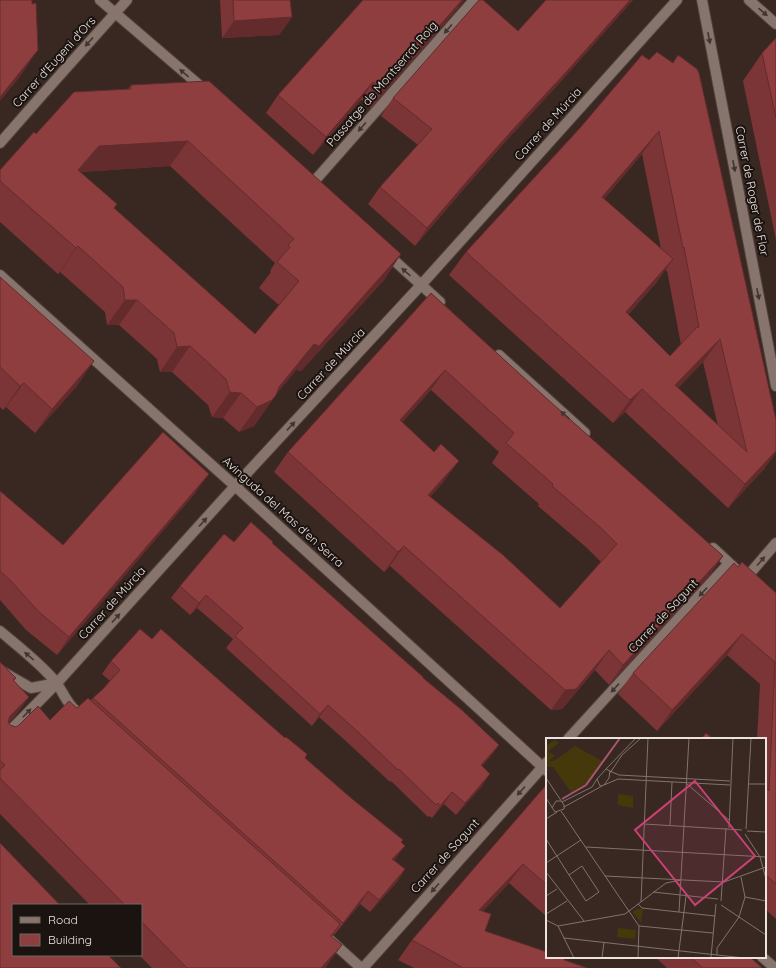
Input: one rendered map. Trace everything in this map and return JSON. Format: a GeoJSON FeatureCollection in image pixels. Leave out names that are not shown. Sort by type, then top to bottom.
{"type":"FeatureCollection","features":[{"type":"Feature","properties":{"kind":"street"},"geometry":{"type":"LineString","coordinates":[[100,0],[213,97]]}},
{"type":"Feature","properties":{"kind":"street","name":"Carrer d'Eugeni d'Ors"},"geometry":{"type":"LineString","coordinates":[[0,143],[128,0]]}},
{"type":"Feature","properties":{"kind":"street","name":"Passatge de Montserrat Roig"},"geometry":{"type":"LineString","coordinates":[[310,185],[474,0]]}},
{"type":"Feature","properties":{"kind":"street","name":"Carrer de Múrcia"},"geometry":{"type":"LineString","coordinates":[[0,741],[57,683],[421,285],[677,0]]}},
{"type":"Feature","properties":{"kind":"street","name":"Carrer de Roger de Flor"},"geometry":{"type":"LineString","coordinates":[[702,0],[776,386]]}},
{"type":"Feature","properties":{"kind":"street"},"geometry":{"type":"LineString","coordinates":[[749,0],[776,24]]}},
{"type":"Feature","properties":{"kind":"street"},"geometry":{"type":"LineString","coordinates":[[380,248],[445,306]]}},
{"type":"Feature","properties":{"kind":"street","name":"Avinguda del Mas d'en Serra"},"geometry":{"type":"LineString","coordinates":[[0,275],[236,486],[545,766]]}},
{"type":"Feature","properties":{"kind":"street"},"geometry":{"type":"LineString","coordinates":[[492,349],[593,440]]}},
{"type":"Feature","properties":{"kind":"street"},"geometry":{"type":"LineString","coordinates":[[706,542],[748,580],[776,543]]}},
{"type":"Feature","properties":{"kind":"street","name":"Carrer de Sagunt"},"geometry":{"type":"LineString","coordinates":[[569,738],[729,563]]}},
{"type":"Feature","properties":{"kind":"street"},"geometry":{"type":"LineString","coordinates":[[0,631],[44,668],[57,683],[70,706],[82,717]]}},
{"type":"Feature","properties":{"kind":"street"},"geometry":{"type":"LineString","coordinates":[[0,670],[31,688],[57,683]]}},
{"type":"Feature","properties":{"kind":"street","name":"Carrer de Sagunt"},"geometry":{"type":"LineString","coordinates":[[362,968],[545,766]]}},
{"type":"Feature","properties":{"kind":"street"},"geometry":{"type":"LineString","coordinates":[[326,936],[362,968]]}},
{"type":"Feature","properties":{"kind":"street"},"geometry":{"type":"LineString","coordinates":[[763,958],[775,968]]}},
{"type":"Feature","properties":{"kind":"building"},"geometry":{"type":"Polygon","coordinates":[[[0,0],[32,0],[32,4],[36,3],[38,50],[0,97],[0,0]]]}},
{"type":"Feature","properties":{"kind":"building"},"geometry":{"type":"Polygon","coordinates":[[[233,0],[290,0],[292,17],[234,21],[233,0]]]}},
{"type":"Feature","properties":{"kind":"building"},"geometry":{"type":"Polygon","coordinates":[[[363,0],[462,0],[383,90],[373,82],[326,137],[278,95],[363,0]]]}},
{"type":"Feature","properties":{"kind":"building"},"geometry":{"type":"Polygon","coordinates":[[[479,0],[483,0],[518,31],[546,0],[630,0],[475,172],[427,228],[380,187],[432,129],[393,98],[479,0]]]}},
{"type":"Feature","properties":{"kind":"building"},"geometry":{"type":"Polygon","coordinates":[[[776,38],[776,118],[762,53],[776,38]]]}},
{"type":"Feature","properties":{"kind":"building"},"geometry":{"type":"Polygon","coordinates":[[[657,52],[673,63],[678,55],[697,69],[699,73],[776,420],[776,451],[745,484],[642,389],[630,400],[466,252],[580,128],[642,55],[649,60],[657,52]],[[659,131],[602,197],[673,259],[626,312],[670,356],[696,328],[699,327],[684,247],[683,248],[659,131]],[[720,339],[675,385],[747,452],[720,339]]]}},
{"type":"Feature","properties":{"kind":"building"},"geometry":{"type":"Polygon","coordinates":[[[209,81],[401,254],[319,346],[314,344],[279,387],[272,400],[257,407],[241,393],[230,392],[226,379],[190,346],[177,347],[174,333],[137,300],[125,300],[123,287],[78,246],[76,248],[0,181],[0,170],[34,132],[36,134],[74,92],[131,89],[131,85],[209,81]],[[188,141],[99,146],[78,170],[117,204],[114,208],[255,334],[299,281],[277,262],[290,247],[288,245],[294,239],[188,141]]]}},
{"type":"Feature","properties":{"kind":"building"},"geometry":{"type":"Polygon","coordinates":[[[0,277],[94,361],[52,409],[24,383],[20,386],[0,367],[0,277]]]}},
{"type":"Feature","properties":{"kind":"building"},"geometry":{"type":"Polygon","coordinates":[[[431,293],[723,556],[623,665],[609,650],[576,689],[565,690],[404,546],[398,552],[288,452],[431,293]],[[445,370],[400,420],[434,452],[441,444],[459,461],[428,495],[503,555],[560,608],[617,544],[601,528],[552,486],[553,484],[506,443],[514,433],[445,370]]]}},
{"type":"Feature","properties":{"kind":"building"},"geometry":{"type":"Polygon","coordinates":[[[163,432],[209,474],[69,637],[39,612],[0,571],[0,491],[63,545],[163,432]]]}},
{"type":"Feature","properties":{"kind":"building"},"geometry":{"type":"Polygon","coordinates":[[[251,522],[273,542],[272,543],[423,678],[463,711],[499,745],[481,765],[490,774],[465,803],[452,792],[440,806],[438,803],[436,805],[399,769],[398,770],[328,705],[320,714],[235,636],[243,628],[206,595],[199,603],[180,586],[224,534],[234,542],[251,522]]]}},
{"type":"Feature","properties":{"kind":"building"},"geometry":{"type":"Polygon","coordinates":[[[742,562],[776,593],[776,884],[766,875],[766,788],[769,791],[775,662],[742,634],[672,710],[633,673],[734,563],[738,567],[742,562]]]}},
{"type":"Feature","properties":{"kind":"building"},"geometry":{"type":"Polygon","coordinates":[[[140,629],[152,639],[161,629],[285,738],[286,737],[307,754],[305,758],[403,840],[401,842],[405,846],[392,859],[405,869],[379,900],[368,891],[343,923],[93,698],[120,670],[111,661],[140,629]]]}},
{"type":"Feature","properties":{"kind":"building"},"geometry":{"type":"Polygon","coordinates":[[[0,662],[16,678],[13,680],[29,697],[10,716],[8,722],[10,725],[16,727],[19,725],[38,706],[50,720],[69,701],[77,708],[88,698],[340,924],[331,936],[342,945],[321,968],[187,968],[142,922],[142,904],[124,904],[0,778],[0,770],[5,765],[0,761],[0,662]]]}},
{"type":"Feature","properties":{"kind":"building"},"geometry":{"type":"Polygon","coordinates":[[[706,733],[712,738],[702,738],[706,733]]]}},
{"type":"Feature","properties":{"kind":"building"},"geometry":{"type":"Polygon","coordinates":[[[546,785],[546,884],[523,864],[479,910],[491,914],[485,931],[546,952],[546,958],[565,958],[564,960],[587,968],[463,968],[412,940],[546,785]]]}},
{"type":"Feature","properties":{"kind":"building"},"geometry":{"type":"Polygon","coordinates":[[[0,843],[59,904],[12,904],[12,956],[109,956],[121,968],[0,968],[0,843]]]}},
{"type":"Feature","properties":{"kind":"building"},"geometry":{"type":"Polygon","coordinates":[[[691,958],[751,958],[762,968],[703,968],[691,958]]]}}]}
